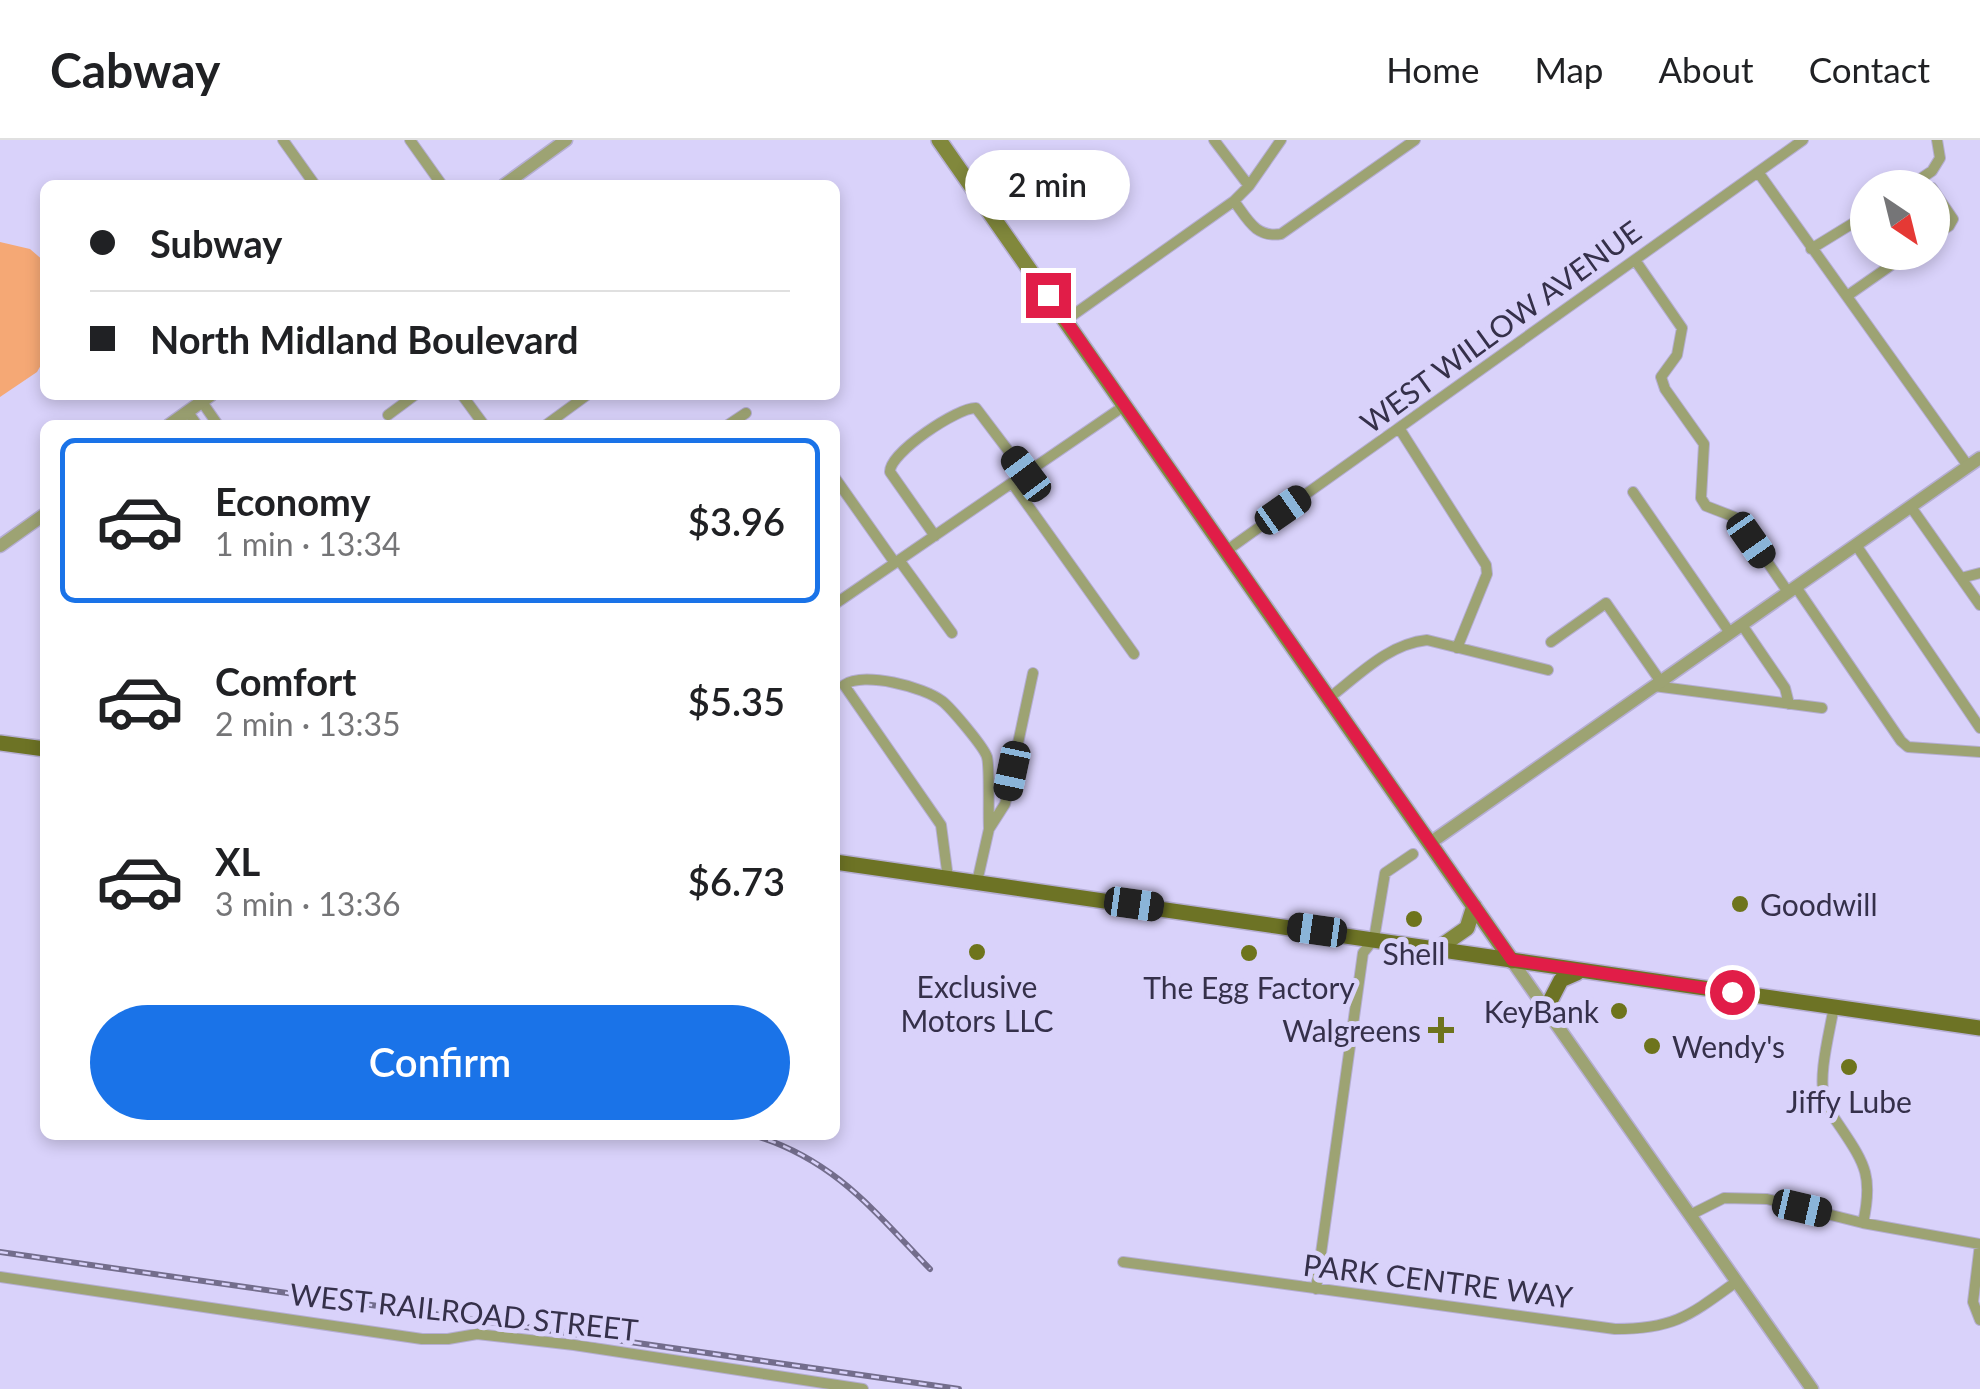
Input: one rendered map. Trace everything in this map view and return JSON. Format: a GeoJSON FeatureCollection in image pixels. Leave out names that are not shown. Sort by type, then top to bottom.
{"type":"FeatureCollection","features":[{"type":"Feature","properties":{"kind":"main road"},"geometry":{"type":"LineString","coordinates":[[939,140],[1512,960]]}},
{"type":"Feature","properties":{"kind":"main road"},"geometry":{"type":"LineString","coordinates":[[0,743],[40,748]]}},
{"type":"Feature","properties":{"kind":"main road"},"geometry":{"type":"LineString","coordinates":[[840,863],[1980,1028]]}},
{"type":"Feature","properties":{"kind":"main road"},"geometry":{"type":"LineString","coordinates":[[1436,949],[1467,928],[1474,906]]}},
{"type":"Feature","properties":{"kind":"main road"},"geometry":{"type":"LineString","coordinates":[[1546,1009],[1561,980],[1580,972]]}},
{"type":"Feature","properties":{"kind":"street"},"geometry":{"type":"LineString","coordinates":[[283,140],[311,180]]}},
{"type":"Feature","properties":{"kind":"street"},"geometry":{"type":"LineString","coordinates":[[410,140],[438,180]]}},
{"type":"Feature","properties":{"kind":"street"},"geometry":{"type":"LineString","coordinates":[[510,180],[547,146],[566,140]]}},
{"type":"Feature","properties":{"kind":"street"},"geometry":{"type":"LineString","coordinates":[[1214,140],[1249,186]]}},
{"type":"Feature","properties":{"kind":"street"},"geometry":{"type":"LineString","coordinates":[[1066,320],[1234,202],[1281,140]]}},
{"type":"Feature","properties":{"kind":"street"},"geometry":{"type":"LineString","coordinates":[[1234,202],[1256,231],[1267,237],[1282,234],[1416,140]]}},
{"type":"Feature","properties":{"kind":"street","name":"WEST WILLOW AVENUE"},"geometry":{"type":"LineString","coordinates":[[1226,551],[1803,140]]}},
{"type":"Feature","properties":{"kind":"street"},"geometry":{"type":"LineString","coordinates":[[1929,170],[1940,158],[1937,140]]}},
{"type":"Feature","properties":{"kind":"street"},"geometry":{"type":"LineString","coordinates":[[1430,843],[1974,462],[1812,250],[1758,172]]}},
{"type":"Feature","properties":{"kind":"street"},"geometry":{"type":"LineString","coordinates":[[1812,250],[1850,226]]}},
{"type":"Feature","properties":{"kind":"street"},"geometry":{"type":"LineString","coordinates":[[1634,260],[1682,328],[1676,356],[1661,377],[1665,389],[1704,444],[1701,498],[1706,506],[1738,518],[1901,741],[1908,746],[1980,752]]}},
{"type":"Feature","properties":{"kind":"street"},"geometry":{"type":"LineString","coordinates":[[1847,296],[1884,270]]}},
{"type":"Feature","properties":{"kind":"street"},"geometry":{"type":"LineString","coordinates":[[176,420],[203,400]]}},
{"type":"Feature","properties":{"kind":"street"},"geometry":{"type":"LineString","coordinates":[[388,415],[408,400]]}},
{"type":"Feature","properties":{"kind":"street"},"geometry":{"type":"LineString","coordinates":[[553,420],[580,400]]}},
{"type":"Feature","properties":{"kind":"street"},"geometry":{"type":"LineString","coordinates":[[840,601],[1124,406]]}},
{"type":"Feature","properties":{"kind":"street"},"geometry":{"type":"LineString","coordinates":[[934,536],[890,472],[893,458],[909,445],[964,410],[976,408],[1026,474]]}},
{"type":"Feature","properties":{"kind":"street"},"geometry":{"type":"LineString","coordinates":[[188,412],[194,420]]}},
{"type":"Feature","properties":{"kind":"street"},"geometry":{"type":"LineString","coordinates":[[736,420],[746,413]]}},
{"type":"Feature","properties":{"kind":"street"},"geometry":{"type":"LineString","coordinates":[[1399,428],[1486,565],[1457,648]]}},
{"type":"Feature","properties":{"kind":"street"},"geometry":{"type":"LineString","coordinates":[[1012,483],[1134,654]]}},
{"type":"Feature","properties":{"kind":"street"},"geometry":{"type":"LineString","coordinates":[[840,485],[952,634]]}},
{"type":"Feature","properties":{"kind":"street"},"geometry":{"type":"LineString","coordinates":[[1633,492],[1784,688],[1789,704]]}},
{"type":"Feature","properties":{"kind":"street"},"geometry":{"type":"LineString","coordinates":[[1910,506],[1980,605]]}},
{"type":"Feature","properties":{"kind":"street"},"geometry":{"type":"LineString","coordinates":[[0,546],[40,518]]}},
{"type":"Feature","properties":{"kind":"street"},"geometry":{"type":"LineString","coordinates":[[1856,545],[1980,728]]}},
{"type":"Feature","properties":{"kind":"street"},"geometry":{"type":"LineString","coordinates":[[1961,578],[1980,573]]}},
{"type":"Feature","properties":{"kind":"street"},"geometry":{"type":"LineString","coordinates":[[1551,642],[1606,603],[1657,684],[1822,708]]}},
{"type":"Feature","properties":{"kind":"street"},"geometry":{"type":"LineString","coordinates":[[1329,698],[1408,642],[1427,640],[1548,670]]}},
{"type":"Feature","properties":{"kind":"street"},"geometry":{"type":"LineString","coordinates":[[989,829],[1005,804],[1034,673]]}},
{"type":"Feature","properties":{"kind":"street"},"geometry":{"type":"LineString","coordinates":[[948,878],[940,825],[844,684],[850,680],[871,679],[919,690],[944,703],[987,756],[989,829],[977,882]]}},
{"type":"Feature","properties":{"kind":"street"},"geometry":{"type":"LineString","coordinates":[[1316,1290],[1363,952],[1374,939],[1386,873],[1413,854]]}},
{"type":"Feature","properties":{"kind":"street"},"geometry":{"type":"LineString","coordinates":[[1512,960],[1812,1389]]}},
{"type":"Feature","properties":{"kind":"street"},"geometry":{"type":"LineString","coordinates":[[1834,1006],[1824,1098],[1868,1173],[1863,1223]]}},
{"type":"Feature","properties":{"kind":"street"},"geometry":{"type":"LineString","coordinates":[[1690,1215],[1724,1198],[1747,1197],[1980,1244],[1973,1302],[1980,1320]]}},
{"type":"Feature","properties":{"kind":"street","name":"PARK CENTRE WAY"},"geometry":{"type":"LineString","coordinates":[[1123,1262],[1624,1330],[1658,1328],[1686,1316],[1736,1282]]}},
{"type":"Feature","properties":{"kind":"street","name":"WEST RAILROAD STREET"},"geometry":{"type":"LineString","coordinates":[[0,1278],[422,1338],[448,1340],[476,1334],[574,1345],[863,1389]]}},
{"type":"Feature","properties":{"kind":"shaded area"},"geometry":{"type":"Polygon","coordinates":[[[0,242],[30,249],[40,258],[40,367],[0,397],[0,242]]]}},
{"type":"Feature","properties":{"kind":"railway"},"geometry":{"type":"LineString","coordinates":[[768,1140],[807,1158],[851,1189],[930,1269]]}},
{"type":"Feature","properties":{"kind":"railway"},"geometry":{"type":"LineString","coordinates":[[0,1252],[959,1389]]}},
{"type":"Feature","properties":{"kind":"place","name":"Goodwill"},"geometry":{"type":"Point","coordinates":[1740,904]}},
{"type":"Feature","properties":{"kind":"place","name":"Shell"},"geometry":{"type":"Point","coordinates":[1414,919]}},
{"type":"Feature","properties":{"kind":"place","name":"Exclusive Motors LLC"},"geometry":{"type":"Point","coordinates":[977,952]}},
{"type":"Feature","properties":{"kind":"place","name":"The Egg Factory"},"geometry":{"type":"Point","coordinates":[1249,953]}},
{"type":"Feature","properties":{"kind":"place","name":"KeyBank"},"geometry":{"type":"Point","coordinates":[1619,1011]}},
{"type":"Feature","properties":{"kind":"place","name":"Walgreens"},"geometry":{"type":"Point","coordinates":[1441,1030]}},
{"type":"Feature","properties":{"kind":"place","name":"Wendy's"},"geometry":{"type":"Point","coordinates":[1652,1046]}},
{"type":"Feature","properties":{"kind":"place","name":"Jiffy Lube"},"geometry":{"type":"Point","coordinates":[1849,1067]}},
{"type":"Feature","properties":{"kind":"route"},"geometry":{"type":"LineString","coordinates":[[1048,295],[1512,960],[1732,992]]}}]}
